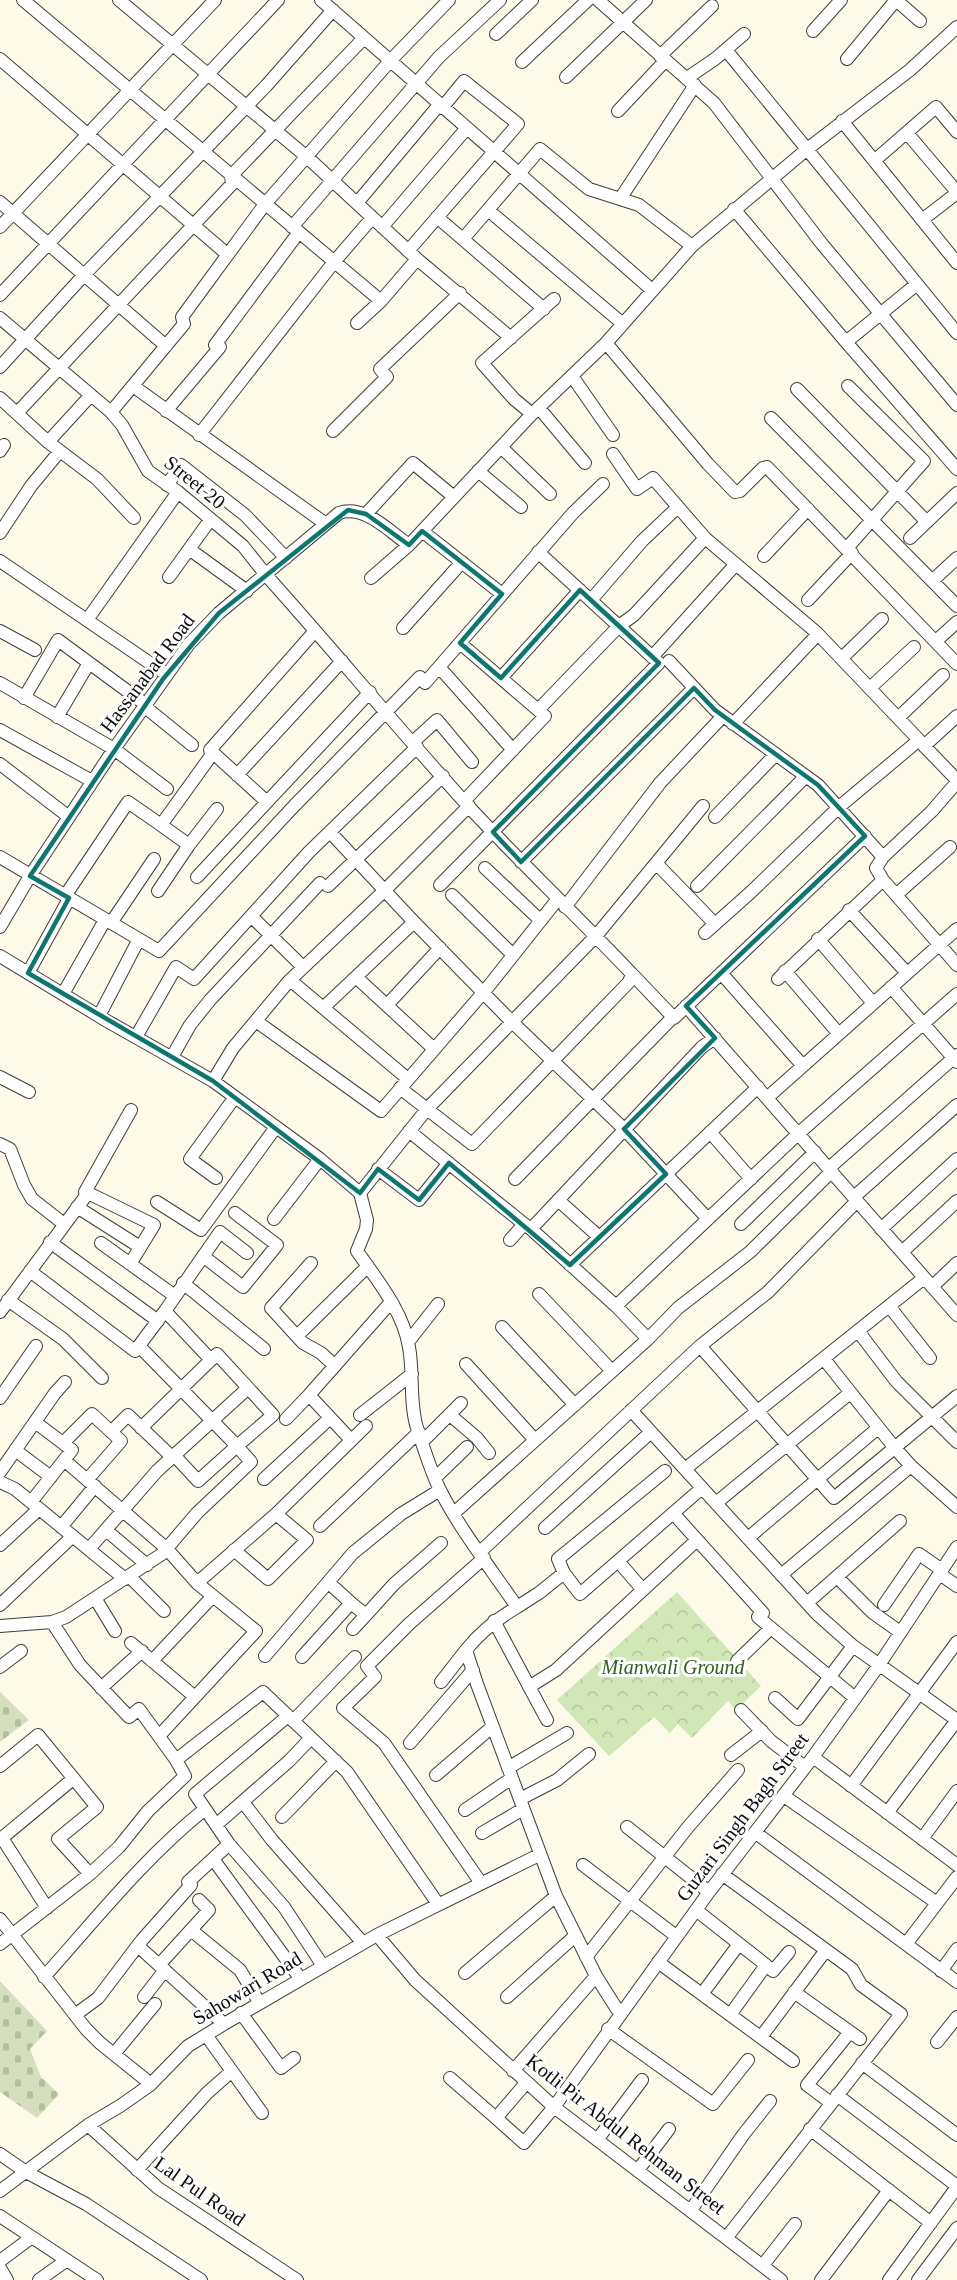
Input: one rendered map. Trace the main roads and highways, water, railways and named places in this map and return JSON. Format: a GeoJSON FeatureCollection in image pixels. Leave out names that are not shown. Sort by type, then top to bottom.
{"type":"FeatureCollection","features":[{"type":"Feature","properties":{"kind":"park label","name":"Mianwali Ground"},"geometry":{"type":"Point","coordinates":[673,1667]}}]}
